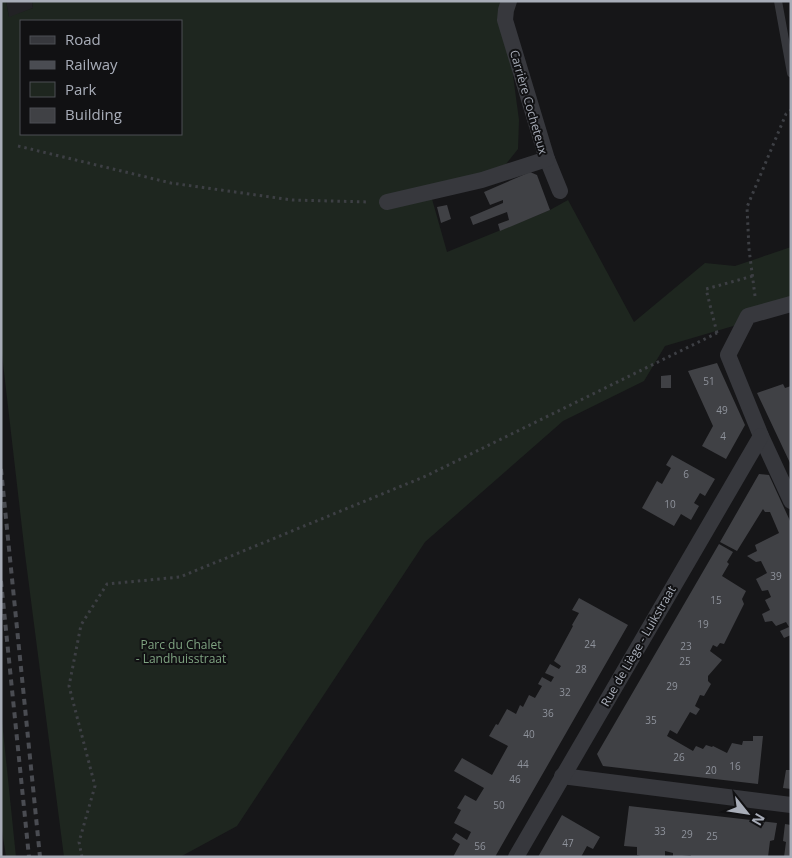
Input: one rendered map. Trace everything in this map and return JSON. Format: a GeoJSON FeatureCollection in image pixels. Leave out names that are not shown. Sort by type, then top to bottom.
{"type":"FeatureCollection","features":[{"type":"Feature","properties":{"kind":"street","name":"Carrière Cocheteux"},"geometry":{"type":"LineString","coordinates":[[387,202],[482,180],[546,159],[505,20],[509,1]]}},
{"type":"Feature","properties":{"kind":"street"},"geometry":{"type":"LineString","coordinates":[[546,159],[560,191]]}},
{"type":"Feature","properties":{"kind":"street"},"geometry":{"type":"LineString","coordinates":[[791,304],[748,316],[728,354],[760,436],[791,500]]}},
{"type":"Feature","properties":{"kind":"street","name":"Rue de Liège - Luikstraat"},"geometry":{"type":"LineString","coordinates":[[516,857],[760,436]]}},
{"type":"Feature","properties":{"kind":"street"},"geometry":{"type":"LineString","coordinates":[[562,776],[791,805]]}},
{"type":"Feature","properties":{"kind":"lane"},"geometry":{"type":"LineString","coordinates":[[778,1],[791,72]]}},
{"type":"Feature","properties":{"kind":"path"},"geometry":{"type":"LineString","coordinates":[[757,314],[749,249],[747,207],[786,114],[791,110]]}},
{"type":"Feature","properties":{"kind":"path"},"geometry":{"type":"LineString","coordinates":[[18,146],[171,183],[292,200],[387,202]]}},
{"type":"Feature","properties":{"kind":"path"},"geometry":{"type":"LineString","coordinates":[[728,354],[717,333],[706,289],[753,276]]}},
{"type":"Feature","properties":{"kind":"path"},"geometry":{"type":"LineString","coordinates":[[82,857],[79,842],[95,786],[69,686],[81,625],[107,584],[180,577],[426,476],[717,333]]}},
{"type":"Feature","properties":{"kind":"shaded area"},"geometry":{"type":"Polygon","coordinates":[[[6,1],[32,1],[33,8],[9,18],[6,1]]]}},
{"type":"Feature","properties":{"kind":"green space","name":"Parc du Chalet - Landhuisstraat"},"geometry":{"type":"Polygon","coordinates":[[[1,1],[6,1],[9,17],[33,8],[32,1],[503,1],[519,120],[518,149],[506,164],[432,199],[447,252],[550,210],[568,200],[634,322],[705,263],[735,266],[791,247],[791,309],[665,346],[644,381],[563,421],[425,542],[237,826],[180,857],[64,857],[25,554],[1,346],[1,1]]]}},
{"type":"Feature","properties":{"kind":"green space"},"geometry":{"type":"Polygon","coordinates":[[[1,711],[16,857],[6,857],[1,824],[1,711]]]}},
{"type":"Feature","properties":{"kind":"building"},"geometry":{"type":"Polygon","coordinates":[[[530,172],[537,175],[550,210],[500,231],[498,224],[509,220],[507,212],[473,225],[470,217],[503,203],[503,200],[490,205],[484,192],[530,172]]]}},
{"type":"Feature","properties":{"kind":"building"},"geometry":{"type":"Polygon","coordinates":[[[447,205],[451,219],[441,223],[437,207],[447,205]]]}},
{"type":"Feature","properties":{"kind":"building"},"geometry":{"type":"Polygon","coordinates":[[[717,363],[745,425],[726,459],[702,446],[713,426],[688,371],[717,363]]]}},
{"type":"Feature","properties":{"kind":"building"},"geometry":{"type":"Polygon","coordinates":[[[671,375],[671,388],[661,388],[661,376],[671,375]]]}},
{"type":"Feature","properties":{"kind":"building"},"geometry":{"type":"Polygon","coordinates":[[[783,384],[785,388],[791,386],[791,465],[757,393],[783,384]]]}},
{"type":"Feature","properties":{"kind":"building"},"geometry":{"type":"Polygon","coordinates":[[[672,455],[715,479],[705,496],[700,493],[694,503],[699,506],[691,520],[681,514],[674,526],[642,508],[657,481],[662,484],[671,468],[666,465],[672,455]]]}},
{"type":"Feature","properties":{"kind":"building"},"geometry":{"type":"Polygon","coordinates":[[[759,474],[769,475],[791,523],[791,635],[784,638],[780,631],[789,627],[786,622],[776,626],[772,621],[765,622],[762,614],[770,610],[765,600],[771,597],[768,590],[762,591],[756,579],[767,573],[761,561],[756,562],[747,556],[757,551],[755,545],[779,533],[770,512],[765,512],[763,509],[737,551],[720,542],[759,474]]]}},
{"type":"Feature","properties":{"kind":"building"},"geometry":{"type":"Polygon","coordinates":[[[719,544],[733,552],[722,576],[746,591],[742,599],[744,604],[724,644],[720,643],[717,647],[713,645],[710,651],[722,660],[708,676],[708,681],[711,684],[704,696],[700,695],[695,706],[700,709],[696,715],[690,712],[677,734],[670,730],[667,736],[693,751],[696,746],[703,749],[706,745],[713,746],[727,753],[732,743],[742,745],[743,741],[753,741],[753,736],[763,736],[758,784],[603,766],[597,754],[719,544]]]}},
{"type":"Feature","properties":{"kind":"building"},"geometry":{"type":"Polygon","coordinates":[[[579,598],[628,625],[495,857],[453,857],[460,844],[452,839],[456,833],[467,840],[471,832],[454,823],[461,810],[457,808],[465,795],[476,801],[484,788],[454,771],[462,758],[492,775],[508,746],[489,736],[507,709],[516,714],[520,705],[523,707],[529,695],[535,698],[542,686],[538,684],[542,677],[551,682],[554,677],[545,673],[550,664],[559,669],[561,666],[554,661],[579,613],[572,610],[579,598]]]}},
{"type":"Feature","properties":{"kind":"building"},"geometry":{"type":"Polygon","coordinates":[[[786,770],[791,770],[791,789],[783,788],[786,770]]]}},
{"type":"Feature","properties":{"kind":"building"},"geometry":{"type":"Polygon","coordinates":[[[629,806],[777,823],[774,840],[770,841],[768,857],[690,857],[691,855],[673,857],[673,853],[665,851],[665,857],[644,857],[637,855],[637,847],[624,846],[629,806]]]}},
{"type":"Feature","properties":{"kind":"building"},"geometry":{"type":"Polygon","coordinates":[[[562,815],[600,837],[593,849],[587,846],[581,857],[538,857],[562,815]]]}},
{"type":"Feature","properties":{"kind":"building"},"geometry":{"type":"Polygon","coordinates":[[[785,824],[791,825],[791,857],[784,857],[786,842],[783,841],[785,824]]]}},
{"type":"Feature","properties":{"kind":"railway"},"geometry":{"type":"LineString","coordinates":[[1,469],[40,857]]}},
{"type":"Feature","properties":{"kind":"railway"},"geometry":{"type":"LineString","coordinates":[[1,581],[29,857]]}}]}
